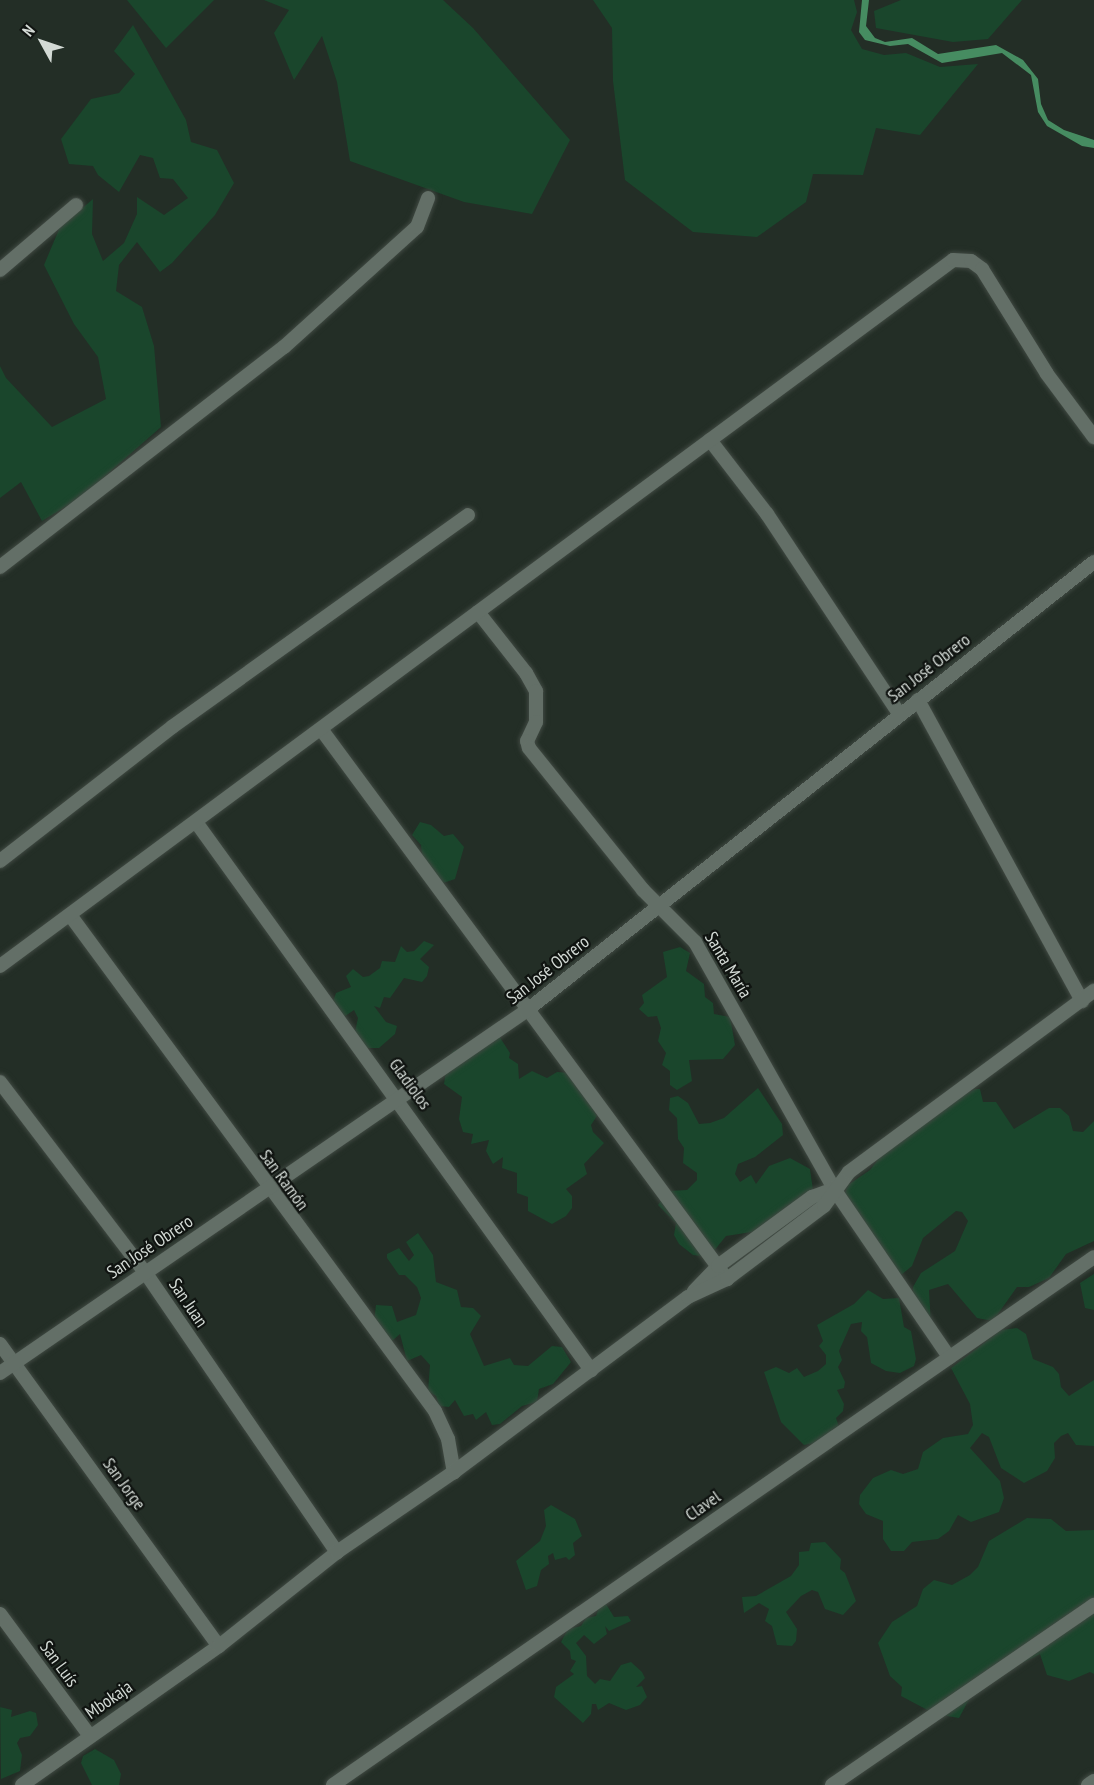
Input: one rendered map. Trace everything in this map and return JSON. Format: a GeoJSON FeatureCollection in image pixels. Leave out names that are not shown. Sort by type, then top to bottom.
{"type":"FeatureCollection","features":[{"type":"Feature","properties":{"kind":"street"},"geometry":{"type":"LineString","coordinates":[[0,567],[284,347],[417,227],[428,198]]}},
{"type":"Feature","properties":{"kind":"street"},"geometry":{"type":"LineString","coordinates":[[0,270],[76,205]]}},
{"type":"Feature","properties":{"kind":"street"},"geometry":{"type":"LineString","coordinates":[[0,966],[953,260],[971,261],[982,269],[1047,374],[1094,437]]}},
{"type":"Feature","properties":{"kind":"street"},"geometry":{"type":"LineString","coordinates":[[710,440],[767,514],[900,715]]}},
{"type":"Feature","properties":{"kind":"street"},"geometry":{"type":"LineString","coordinates":[[0,861],[172,727],[468,515]]}},
{"type":"Feature","properties":{"kind":"street","name":"San José Obrero"},"geometry":{"type":"LineString","coordinates":[[0,1373],[526,1011],[1094,562]]}},
{"type":"Feature","properties":{"kind":"street","name":"Santa María"},"geometry":{"type":"LineString","coordinates":[[478,612],[526,673],[536,691],[536,722],[527,741],[529,748],[643,890],[660,903],[695,942],[834,1189],[949,1357]]}},
{"type":"Feature","properties":{"kind":"street"},"geometry":{"type":"LineString","coordinates":[[918,700],[1082,1000]]}},
{"type":"Feature","properties":{"kind":"street"},"geometry":{"type":"LineString","coordinates":[[321,729],[526,1011],[727,1279]]}},
{"type":"Feature","properties":{"kind":"street","name":"Gladiolos"},"geometry":{"type":"LineString","coordinates":[[196,822],[398,1098],[591,1370]]}},
{"type":"Feature","properties":{"kind":"street","name":"San Ramón"},"geometry":{"type":"LineString","coordinates":[[70,915],[268,1188],[435,1411],[448,1439],[454,1472]]}},
{"type":"Feature","properties":{"kind":"street"},"geometry":{"type":"LineString","coordinates":[[688,1297],[727,1279],[824,1206],[834,1189],[849,1172],[1094,992]]}},
{"type":"Feature","properties":{"kind":"street","name":"San Juan"},"geometry":{"type":"LineString","coordinates":[[0,1082],[145,1272],[337,1552]]}},
{"type":"Feature","properties":{"kind":"street"},"geometry":{"type":"LineString","coordinates":[[688,1297],[718,1266],[812,1197],[834,1189]]}},
{"type":"Feature","properties":{"kind":"street","name":"Clavel"},"geometry":{"type":"LineString","coordinates":[[333,1785],[1094,1257]]}},
{"type":"Feature","properties":{"kind":"street","name":"Mbokaja"},"geometry":{"type":"LineString","coordinates":[[22,1785],[219,1646],[337,1552],[454,1472],[688,1297]]}},
{"type":"Feature","properties":{"kind":"street","name":"San Jorge"},"geometry":{"type":"LineString","coordinates":[[0,1344],[219,1646]]}},
{"type":"Feature","properties":{"kind":"street"},"geometry":{"type":"LineString","coordinates":[[832,1785],[1094,1605]]}},
{"type":"Feature","properties":{"kind":"street","name":"San Luís"},"geometry":{"type":"LineString","coordinates":[[0,1614],[90,1736]]}},
{"type":"Feature","properties":{"kind":"street"},"geometry":{"type":"LineString","coordinates":[[1088,1785],[1094,1781]]}},
{"type":"Feature","properties":{"kind":"shaded area"},"geometry":{"type":"Polygon","coordinates":[[[127,0],[214,0],[166,48],[127,0]]]}},
{"type":"Feature","properties":{"kind":"shaded area"},"geometry":{"type":"Polygon","coordinates":[[[264,0],[443,0],[473,28],[570,140],[532,214],[464,202],[350,161],[337,82],[322,36],[294,80],[274,33],[289,10],[264,0]]]}},
{"type":"Feature","properties":{"kind":"shaded area"},"geometry":{"type":"Polygon","coordinates":[[[593,0],[854,0],[857,12],[851,30],[862,49],[884,55],[906,53],[940,67],[978,64],[920,135],[876,128],[863,175],[813,174],[806,202],[757,237],[693,232],[625,180],[613,81],[612,28],[593,0]]]}},
{"type":"Feature","properties":{"kind":"shaded area"},"geometry":{"type":"Polygon","coordinates":[[[862,0],[869,0],[866,26],[875,38],[885,42],[912,38],[938,54],[996,45],[1023,60],[1038,79],[1041,104],[1048,120],[1064,130],[1094,140],[1094,148],[1082,146],[1047,126],[1038,112],[1031,75],[1002,53],[942,63],[908,44],[890,46],[865,40],[859,32],[862,0]]]}},
{"type":"Feature","properties":{"kind":"shaded area"},"geometry":{"type":"Polygon","coordinates":[[[901,0],[1022,0],[988,39],[953,42],[876,28],[874,11],[901,0]]]}},
{"type":"Feature","properties":{"kind":"shaded area"},"geometry":{"type":"Polygon","coordinates":[[[133,25],[186,120],[191,142],[217,150],[234,183],[215,215],[172,263],[160,272],[137,242],[119,265],[116,291],[142,307],[154,346],[161,427],[80,498],[42,521],[21,482],[0,498],[0,366],[6,378],[52,427],[106,399],[98,357],[74,324],[44,265],[60,227],[93,199],[92,234],[103,261],[124,243],[137,214],[137,197],[164,215],[188,198],[173,179],[160,178],[153,158],[140,155],[119,192],[98,175],[93,166],[69,164],[61,139],[91,99],[119,93],[135,74],[114,51],[133,25]]]}},
{"type":"Feature","properties":{"kind":"shaded area"},"geometry":{"type":"Polygon","coordinates":[[[420,822],[431,825],[444,836],[453,834],[464,847],[455,879],[443,883],[422,855],[421,845],[412,835],[420,822]]]}},
{"type":"Feature","properties":{"kind":"shaded area"},"geometry":{"type":"Polygon","coordinates":[[[424,941],[434,945],[420,959],[429,967],[427,976],[422,982],[404,978],[390,998],[384,997],[380,1008],[374,1006],[386,1022],[397,1026],[395,1034],[379,1048],[365,1048],[355,1032],[358,1018],[354,1010],[338,1021],[332,1004],[336,993],[351,987],[346,976],[353,969],[363,977],[369,976],[380,968],[382,961],[395,962],[401,946],[407,952],[414,951],[424,941]]]}},
{"type":"Feature","properties":{"kind":"shaded area"},"geometry":{"type":"Polygon","coordinates":[[[680,947],[690,953],[686,971],[704,984],[705,997],[713,1003],[714,1014],[730,1017],[735,1045],[723,1059],[689,1060],[692,1081],[677,1090],[670,1085],[670,1071],[662,1065],[666,1053],[658,1041],[661,1028],[657,1016],[648,1017],[639,1009],[644,1003],[642,995],[667,977],[663,952],[680,947]]]}},
{"type":"Feature","properties":{"kind":"shaded area"},"geometry":{"type":"Polygon","coordinates":[[[497,1033],[510,1053],[509,1058],[518,1064],[519,1079],[532,1071],[547,1078],[557,1072],[571,1073],[597,1116],[591,1125],[593,1132],[604,1143],[584,1164],[587,1174],[566,1189],[572,1196],[572,1208],[566,1216],[552,1224],[528,1211],[528,1197],[517,1193],[517,1173],[502,1168],[503,1157],[493,1164],[486,1151],[489,1140],[471,1144],[473,1134],[463,1132],[459,1119],[462,1097],[444,1084],[448,1058],[453,1051],[497,1033]]]}},
{"type":"Feature","properties":{"kind":"shaded area"},"geometry":{"type":"Polygon","coordinates":[[[758,1088],[782,1124],[783,1135],[755,1157],[738,1164],[735,1174],[740,1182],[751,1175],[756,1184],[769,1166],[790,1158],[810,1169],[813,1190],[792,1223],[778,1236],[768,1239],[758,1231],[726,1236],[709,1257],[693,1255],[679,1244],[674,1235],[676,1223],[658,1205],[668,1191],[687,1190],[697,1180],[697,1173],[683,1163],[684,1148],[678,1139],[677,1118],[669,1110],[670,1098],[678,1096],[688,1103],[699,1124],[710,1123],[724,1118],[758,1088]]]}},
{"type":"Feature","properties":{"kind":"shaded area"},"geometry":{"type":"Polygon","coordinates":[[[975,1089],[980,1089],[983,1102],[996,1102],[1014,1129],[1049,1108],[1060,1108],[1069,1116],[1073,1131],[1083,1132],[1094,1121],[1094,1241],[1066,1254],[1049,1278],[1029,1287],[1017,1287],[993,1321],[977,1318],[948,1284],[929,1290],[931,1326],[911,1307],[913,1287],[921,1273],[955,1251],[968,1221],[962,1212],[956,1211],[923,1238],[912,1266],[901,1275],[860,1241],[844,1195],[848,1185],[870,1170],[879,1158],[949,1103],[975,1089]]]}},
{"type":"Feature","properties":{"kind":"shaded area"},"geometry":{"type":"Polygon","coordinates":[[[418,1233],[433,1255],[436,1282],[457,1290],[461,1307],[473,1308],[481,1316],[470,1334],[484,1366],[510,1358],[514,1365],[528,1366],[552,1346],[562,1347],[571,1362],[553,1384],[539,1389],[537,1402],[522,1406],[500,1424],[492,1425],[486,1412],[476,1420],[473,1414],[464,1416],[455,1400],[449,1407],[439,1406],[436,1396],[428,1391],[430,1365],[421,1355],[407,1361],[400,1334],[392,1341],[387,1340],[374,1322],[376,1305],[392,1306],[397,1322],[416,1315],[421,1298],[417,1287],[405,1275],[399,1275],[387,1258],[387,1254],[399,1248],[409,1261],[414,1255],[406,1242],[418,1233]]]}},
{"type":"Feature","properties":{"kind":"shaded area"},"geometry":{"type":"Polygon","coordinates":[[[1094,1274],[1094,1310],[1085,1308],[1080,1283],[1094,1274]]]}},
{"type":"Feature","properties":{"kind":"shaded area"},"geometry":{"type":"Polygon","coordinates":[[[868,1290],[883,1299],[899,1298],[904,1327],[911,1331],[916,1359],[914,1366],[900,1373],[886,1371],[871,1363],[867,1337],[861,1331],[862,1322],[851,1324],[839,1351],[842,1360],[838,1367],[845,1382],[844,1388],[837,1390],[844,1404],[843,1411],[836,1418],[839,1427],[815,1443],[804,1445],[781,1422],[764,1372],[776,1367],[789,1373],[797,1368],[804,1377],[818,1371],[826,1364],[826,1355],[819,1346],[823,1341],[817,1325],[854,1304],[868,1290]]]}},
{"type":"Feature","properties":{"kind":"shaded area"},"geometry":{"type":"Polygon","coordinates":[[[1017,1328],[1026,1334],[1033,1359],[1053,1367],[1059,1374],[1061,1387],[1069,1396],[1094,1380],[1094,1446],[1076,1445],[1068,1433],[1061,1436],[1054,1443],[1055,1458],[1047,1471],[1024,1483],[1001,1468],[989,1437],[982,1433],[970,1448],[1000,1481],[1004,1498],[999,1512],[971,1522],[958,1515],[949,1531],[938,1539],[912,1542],[904,1551],[891,1551],[883,1539],[883,1521],[866,1514],[859,1504],[860,1495],[873,1478],[891,1470],[903,1474],[918,1469],[923,1452],[943,1438],[968,1434],[973,1425],[970,1404],[951,1368],[1001,1330],[1017,1328]]]}},
{"type":"Feature","properties":{"kind":"shaded area"},"geometry":{"type":"Polygon","coordinates":[[[551,1505],[575,1519],[582,1536],[573,1543],[575,1555],[569,1560],[566,1557],[555,1560],[553,1553],[548,1556],[549,1564],[541,1570],[537,1586],[526,1590],[516,1561],[540,1541],[546,1526],[544,1510],[551,1505]]]}},
{"type":"Feature","properties":{"kind":"shaded area"},"geometry":{"type":"Polygon","coordinates":[[[1027,1518],[1051,1519],[1066,1531],[1094,1530],[1094,1674],[1090,1672],[1069,1681],[1047,1675],[1040,1654],[983,1683],[971,1681],[973,1692],[959,1718],[935,1714],[901,1696],[902,1687],[890,1676],[878,1643],[892,1622],[917,1606],[923,1589],[934,1580],[952,1585],[970,1575],[978,1567],[989,1541],[1027,1518]]]}},
{"type":"Feature","properties":{"kind":"shaded area"},"geometry":{"type":"Polygon","coordinates":[[[825,1542],[841,1559],[840,1569],[845,1573],[856,1601],[843,1615],[825,1609],[818,1592],[812,1590],[801,1596],[786,1612],[797,1629],[796,1641],[792,1646],[777,1645],[772,1626],[765,1621],[769,1609],[759,1603],[744,1613],[742,1597],[756,1596],[791,1576],[799,1565],[799,1552],[809,1551],[811,1543],[825,1542]]]}},
{"type":"Feature","properties":{"kind":"shaded area"},"geometry":{"type":"Polygon","coordinates":[[[606,1604],[614,1617],[628,1616],[631,1621],[609,1631],[605,1626],[607,1634],[594,1644],[584,1635],[576,1643],[586,1656],[587,1676],[595,1684],[600,1679],[610,1681],[621,1665],[631,1662],[645,1678],[636,1687],[642,1686],[647,1697],[640,1705],[626,1710],[609,1703],[598,1710],[596,1704],[592,1704],[591,1714],[583,1723],[554,1697],[556,1687],[574,1674],[570,1671],[576,1661],[571,1659],[570,1651],[561,1642],[568,1629],[581,1626],[586,1618],[596,1616],[599,1607],[606,1604]]]}},
{"type":"Feature","properties":{"kind":"shaded area"},"geometry":{"type":"Polygon","coordinates":[[[0,1707],[12,1710],[11,1717],[30,1711],[36,1713],[38,1725],[30,1736],[20,1738],[17,1743],[22,1755],[20,1771],[1,1779],[0,1707]]]}},
{"type":"Feature","properties":{"kind":"shaded area"},"geometry":{"type":"Polygon","coordinates":[[[95,1749],[114,1760],[121,1774],[119,1785],[92,1785],[81,1763],[83,1756],[95,1749]]]}}]}
